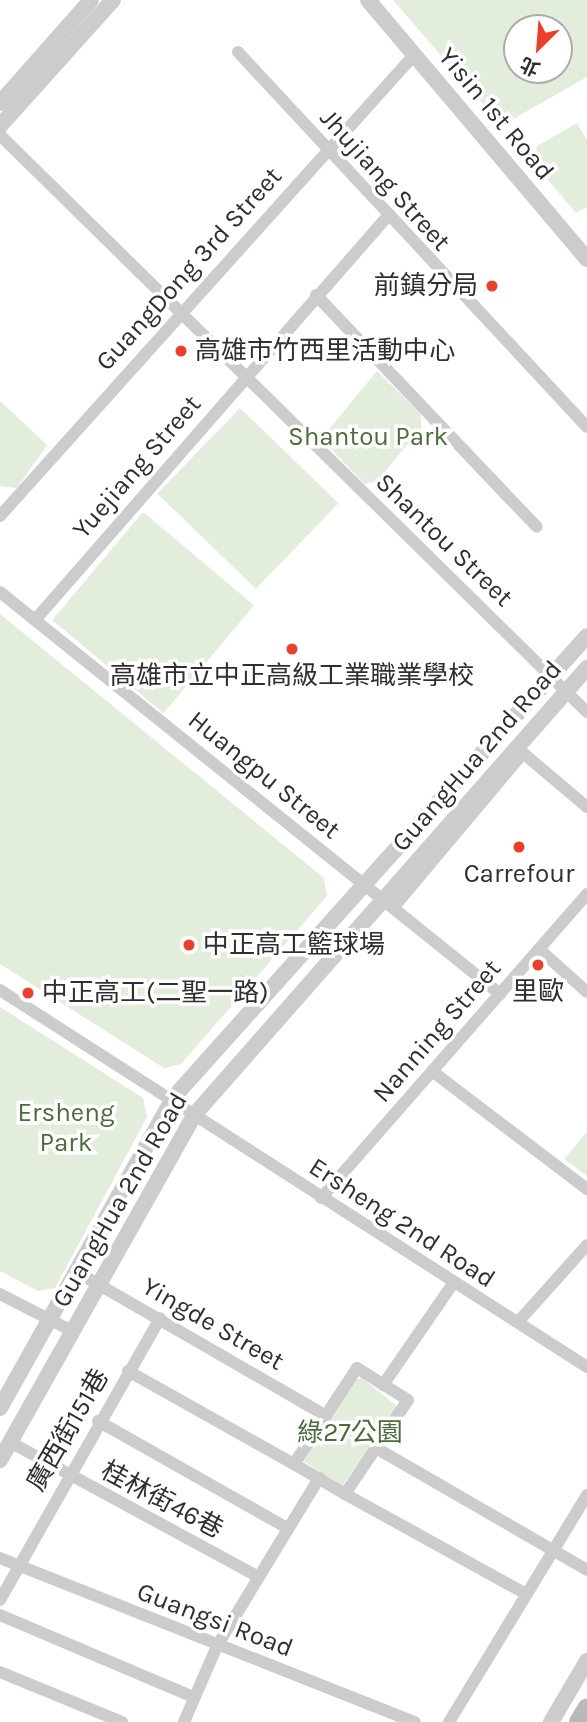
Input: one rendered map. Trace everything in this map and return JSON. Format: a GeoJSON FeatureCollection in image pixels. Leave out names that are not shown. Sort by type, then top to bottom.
{"type":"FeatureCollection","features":[{"type":"Feature","properties":{"kind":"main road"},"geometry":{"type":"LineString","coordinates":[[579,1722],[587,1707]]}},
{"type":"Feature","properties":{"kind":"street"},"geometry":{"type":"LineString","coordinates":[[0,103],[91,0]]}},
{"type":"Feature","properties":{"kind":"street"},"geometry":{"type":"LineString","coordinates":[[0,126],[113,0]]}},
{"type":"Feature","properties":{"kind":"street","name":"Yisin 1st Road"},"geometry":{"type":"LineString","coordinates":[[368,0],[587,259]]}},
{"type":"Feature","properties":{"kind":"street","name":"Jhujiang Street"},"geometry":{"type":"LineString","coordinates":[[238,52],[329,149],[386,218],[587,427]]}},
{"type":"Feature","properties":{"kind":"street","name":"GuangDong 3rd Street"},"geometry":{"type":"LineString","coordinates":[[0,516],[179,311],[414,55]]}},
{"type":"Feature","properties":{"kind":"street","name":"Shantou Street"},"geometry":{"type":"LineString","coordinates":[[0,135],[587,712]]}},
{"type":"Feature","properties":{"kind":"street","name":"Yuejiang Street"},"geometry":{"type":"LineString","coordinates":[[35,620],[386,218]]}},
{"type":"Feature","properties":{"kind":"street"},"geometry":{"type":"LineString","coordinates":[[316,295],[537,527]]}},
{"type":"Feature","properties":{"kind":"street","name":"Huangpu Street"},"geometry":{"type":"LineString","coordinates":[[0,592],[500,994]]}},
{"type":"Feature","properties":{"kind":"street","name":"GuangHua 2nd Road"},"geometry":{"type":"LineString","coordinates":[[0,1408],[173,1098],[587,636]]}},
{"type":"Feature","properties":{"kind":"street","name":"GuangHua 2nd Road"},"geometry":{"type":"LineString","coordinates":[[0,1460],[194,1114],[388,904],[469,803],[569,694],[587,668]]}},
{"type":"Feature","properties":{"kind":"street"},"geometry":{"type":"LineString","coordinates":[[388,904],[523,753],[569,694]]}},
{"type":"Feature","properties":{"kind":"street"},"geometry":{"type":"LineString","coordinates":[[523,753],[587,807]]}},
{"type":"Feature","properties":{"kind":"street","name":"GuangHua 2nd Road"},"geometry":{"type":"LineString","coordinates":[[451,789],[469,803]]}},
{"type":"Feature","properties":{"kind":"street","name":"Nanning Street"},"geometry":{"type":"LineString","coordinates":[[321,1198],[587,894]]}},
{"type":"Feature","properties":{"kind":"street"},"geometry":{"type":"LineString","coordinates":[[539,949],[587,992]]}},
{"type":"Feature","properties":{"kind":"street","name":"Ersheng 2nd Road"},"geometry":{"type":"LineString","coordinates":[[0,990],[173,1098],[452,1285],[518,1322],[587,1367]]}},
{"type":"Feature","properties":{"kind":"street"},"geometry":{"type":"LineString","coordinates":[[432,1071],[587,1189]]}},
{"type":"Feature","properties":{"kind":"street"},"geometry":{"type":"LineString","coordinates":[[518,1322],[587,1245]]}},
{"type":"Feature","properties":{"kind":"street","name":"Yingde Street"},"geometry":{"type":"LineString","coordinates":[[77,1272],[326,1416]]}},
{"type":"Feature","properties":{"kind":"street"},"geometry":{"type":"LineString","coordinates":[[383,1385],[452,1285]]}},
{"type":"Feature","properties":{"kind":"street"},"geometry":{"type":"LineString","coordinates":[[0,1294],[72,1331]]}},
{"type":"Feature","properties":{"kind":"street","name":"廣西街151巷"},"geometry":{"type":"LineString","coordinates":[[0,1601],[97,1421],[160,1318]]}},
{"type":"Feature","properties":{"kind":"street"},"geometry":{"type":"LineString","coordinates":[[294,1464],[357,1368],[408,1400],[345,1494]]}},
{"type":"Feature","properties":{"kind":"street"},"geometry":{"type":"LineString","coordinates":[[128,1371],[524,1594]]}},
{"type":"Feature","properties":{"kind":"street"},"geometry":{"type":"LineString","coordinates":[[97,1421],[287,1528]]}},
{"type":"Feature","properties":{"kind":"street","name":"桂林街46巷"},"geometry":{"type":"LineString","coordinates":[[10,1442],[67,1476],[257,1576]]}},
{"type":"Feature","properties":{"kind":"street"},"geometry":{"type":"LineString","coordinates":[[376,1448],[587,1570]]}},
{"type":"Feature","properties":{"kind":"street"},"geometry":{"type":"LineString","coordinates":[[184,1722],[217,1646],[257,1576],[319,1478]]}},
{"type":"Feature","properties":{"kind":"street"},"geometry":{"type":"LineString","coordinates":[[449,1722],[524,1594],[587,1495]]}},
{"type":"Feature","properties":{"kind":"street","name":"Guangsi Road"},"geometry":{"type":"LineString","coordinates":[[0,1558],[415,1722]]}},
{"type":"Feature","properties":{"kind":"street"},"geometry":{"type":"LineString","coordinates":[[0,1615],[193,1697]]}},
{"type":"Feature","properties":{"kind":"street"},"geometry":{"type":"LineString","coordinates":[[551,1722],[587,1661]]}},
{"type":"Feature","properties":{"kind":"street"},"geometry":{"type":"LineString","coordinates":[[0,1672],[122,1722]]}},
{"type":"Feature","properties":{"kind":"green space"},"geometry":{"type":"Polygon","coordinates":[[[393,0],[587,0],[587,77],[508,122],[496,119],[393,0]]]}},
{"type":"Feature","properties":{"kind":"green space"},"geometry":{"type":"Polygon","coordinates":[[[577,123],[587,140],[587,207],[576,213],[533,162],[537,146],[577,123]]]}},
{"type":"Feature","properties":{"kind":"green space","name":"Shantou Park"},"geometry":{"type":"Polygon","coordinates":[[[377,371],[421,414],[421,428],[377,481],[365,484],[321,439],[377,371]]]}},
{"type":"Feature","properties":{"kind":"green space"},"geometry":{"type":"Polygon","coordinates":[[[0,401],[47,445],[17,488],[0,486],[0,401]]]}},
{"type":"Feature","properties":{"kind":"green space"},"geometry":{"type":"Polygon","coordinates":[[[240,408],[339,503],[256,589],[157,494],[240,408]]]}},
{"type":"Feature","properties":{"kind":"green space"},"geometry":{"type":"Polygon","coordinates":[[[143,512],[254,605],[163,713],[52,620],[143,512]]]}},
{"type":"Feature","properties":{"kind":"green space"},"geometry":{"type":"Polygon","coordinates":[[[0,614],[324,878],[327,896],[181,1064],[164,1068],[0,964],[0,614]]]}},
{"type":"Feature","properties":{"kind":"green space","name":"Ersheng Park"},"geometry":{"type":"Polygon","coordinates":[[[0,1007],[143,1098],[147,1117],[55,1288],[38,1291],[0,1271],[0,1007]]]}},
{"type":"Feature","properties":{"kind":"green space"},"geometry":{"type":"Polygon","coordinates":[[[587,1132],[587,1176],[564,1159],[587,1132]]]}},
{"type":"Feature","properties":{"kind":"green space","name":"綠27公園"},"geometry":{"type":"Polygon","coordinates":[[[362,1378],[398,1407],[342,1486],[302,1460],[354,1380],[362,1378]]]}},
{"type":"Feature","properties":{"kind":"place","name":"前鎮分局"},"geometry":{"type":"Point","coordinates":[492,286]}},
{"type":"Feature","properties":{"kind":"place","name":"高雄市竹西里活動中心"},"geometry":{"type":"Point","coordinates":[181,351]}},
{"type":"Feature","properties":{"kind":"place","name":"高雄市立中正高級工業職業學校"},"geometry":{"type":"Point","coordinates":[292,649]}},
{"type":"Feature","properties":{"kind":"place","name":"Carrefour"},"geometry":{"type":"Point","coordinates":[519,847]}},
{"type":"Feature","properties":{"kind":"place","name":"中正高工籃球場"},"geometry":{"type":"Point","coordinates":[189,945]}},
{"type":"Feature","properties":{"kind":"place","name":"里歐"},"geometry":{"type":"Point","coordinates":[538,965]}},
{"type":"Feature","properties":{"kind":"place","name":"中正高工(二聖一路)"},"geometry":{"type":"Point","coordinates":[28,993]}}]}
